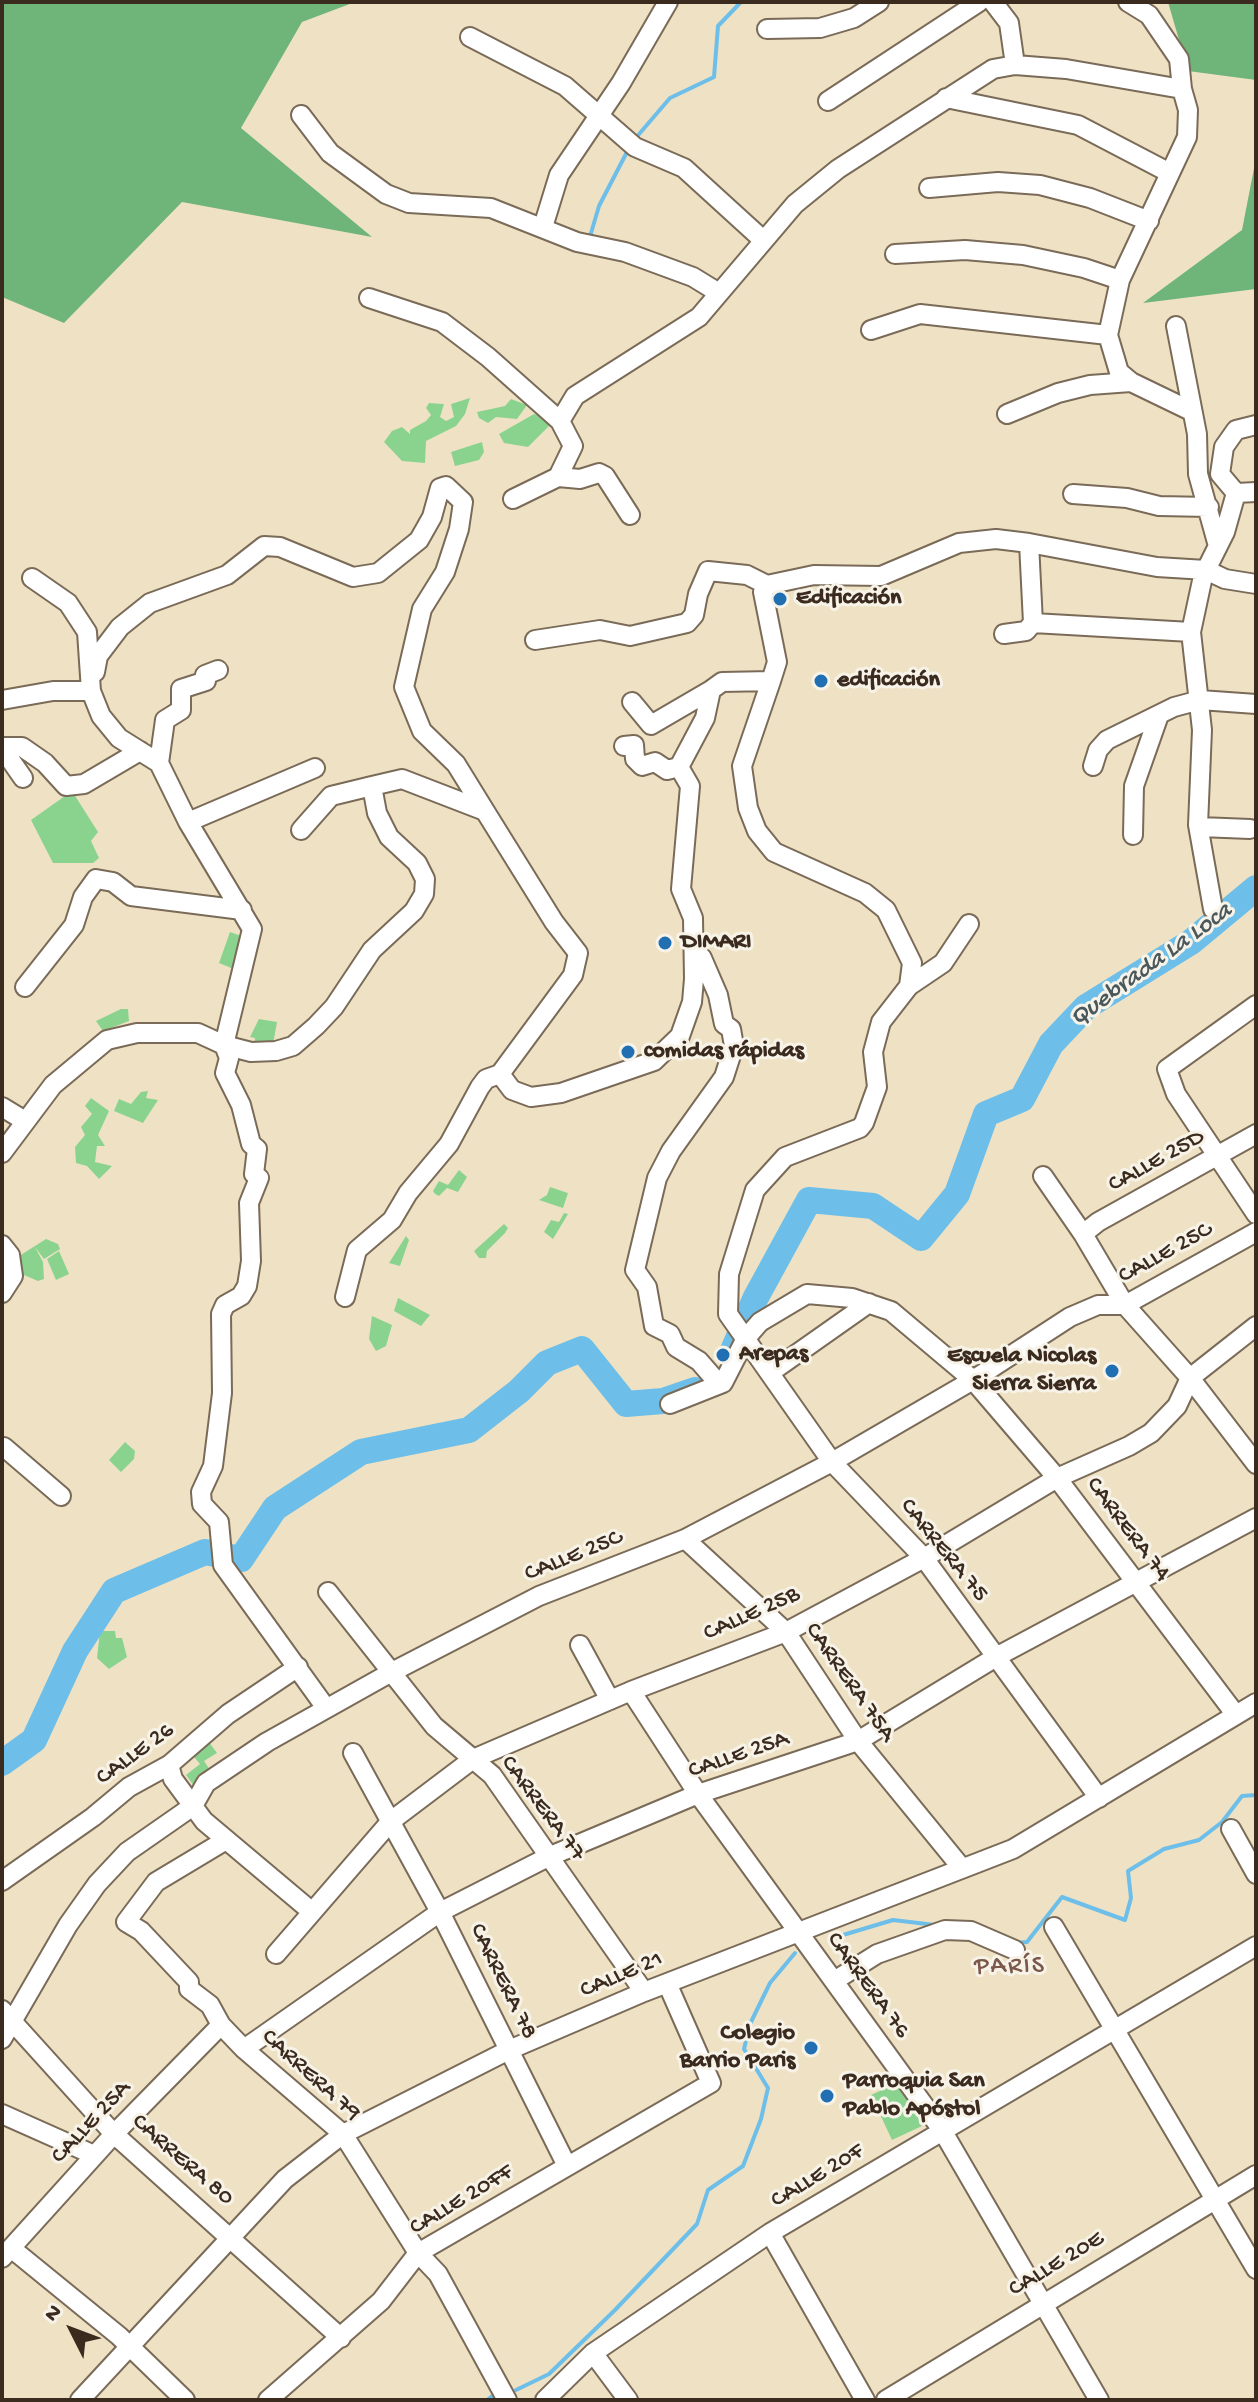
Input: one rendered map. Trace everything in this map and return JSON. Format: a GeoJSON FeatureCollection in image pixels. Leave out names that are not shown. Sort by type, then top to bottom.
{"type":"FeatureCollection","features":[{"type":"Feature","properties":{"kind":"street"},"geometry":{"type":"LineString","coordinates":[[543,227],[559,175],[668,2]]}},
{"type":"Feature","properties":{"kind":"street"},"geometry":{"type":"LineString","coordinates":[[767,29],[829,25],[854,18],[879,2]]}},
{"type":"Feature","properties":{"kind":"street"},"geometry":{"type":"LineString","coordinates":[[828,101],[979,2]]}},
{"type":"Feature","properties":{"kind":"street"},"geometry":{"type":"LineString","coordinates":[[993,2],[1009,23],[1015,65]]}},
{"type":"Feature","properties":{"kind":"street"},"geometry":{"type":"LineString","coordinates":[[1128,2],[1149,15],[1179,59],[1188,110],[1187,137],[1120,280],[1108,335],[1119,372],[1131,382],[1191,411]]}},
{"type":"Feature","properties":{"kind":"street"},"geometry":{"type":"LineString","coordinates":[[470,37],[565,86],[635,147],[684,168],[763,240]]}},
{"type":"Feature","properties":{"kind":"street"},"geometry":{"type":"LineString","coordinates":[[560,421],[575,396],[699,317],[795,204],[838,169],[993,69],[1015,65],[1066,69],[1182,89]]}},
{"type":"Feature","properties":{"kind":"street"},"geometry":{"type":"LineString","coordinates":[[946,98],[1078,125],[1168,172]]}},
{"type":"Feature","properties":{"kind":"street"},"geometry":{"type":"LineString","coordinates":[[301,115],[330,153],[386,194],[409,203],[491,208],[577,242],[625,252],[666,267],[719,293]]}},
{"type":"Feature","properties":{"kind":"street"},"geometry":{"type":"LineString","coordinates":[[929,188],[998,182],[1040,185],[1090,198],[1149,221]]}},
{"type":"Feature","properties":{"kind":"street"},"geometry":{"type":"LineString","coordinates":[[895,254],[965,250],[1023,255],[1084,268],[1120,280]]}},
{"type":"Feature","properties":{"kind":"street"},"geometry":{"type":"LineString","coordinates":[[369,298],[442,322],[488,357],[560,421],[573,446],[558,477]]}},
{"type":"Feature","properties":{"kind":"street"},"geometry":{"type":"LineString","coordinates":[[871,330],[920,314],[1108,335]]}},
{"type":"Feature","properties":{"kind":"street"},"geometry":{"type":"LineString","coordinates":[[1176,326],[1197,434],[1198,474],[1218,546]]}},
{"type":"Feature","properties":{"kind":"street"},"geometry":{"type":"LineString","coordinates":[[1007,414],[1090,385],[1131,382]]}},
{"type":"Feature","properties":{"kind":"street"},"geometry":{"type":"LineString","coordinates":[[1236,493],[1220,474],[1224,447],[1236,430],[1256,425]]}},
{"type":"Feature","properties":{"kind":"street"},"geometry":{"type":"LineString","coordinates":[[513,499],[558,477],[580,479],[599,473],[605,476],[630,515]]}},
{"type":"Feature","properties":{"kind":"street"},"geometry":{"type":"LineString","coordinates":[[91,691],[98,656],[120,627],[150,603],[227,575],[264,546],[280,547],[353,577],[378,573],[419,540],[432,517],[440,488],[446,486],[463,502],[459,529],[445,572],[422,609],[404,687],[422,731],[456,764],[554,922],[578,953],[573,975],[500,1074],[486,1079],[480,1087],[449,1144],[408,1193],[392,1220],[357,1250],[345,1297]]}},
{"type":"Feature","properties":{"kind":"street"},"geometry":{"type":"LineString","coordinates":[[1236,493],[1256,492]]}},
{"type":"Feature","properties":{"kind":"street"},"geometry":{"type":"LineString","coordinates":[[1213,909],[1200,827],[1200,700],[1191,632],[1206,570],[1218,546],[1236,493]]}},
{"type":"Feature","properties":{"kind":"street"},"geometry":{"type":"LineString","coordinates":[[1073,494],[1127,498],[1159,506],[1209,507]]}},
{"type":"Feature","properties":{"kind":"street"},"geometry":{"type":"LineString","coordinates":[[535,640],[600,630],[630,636],[687,623],[694,615],[708,571],[747,575],[767,585],[814,575],[881,576],[959,543],[996,539],[1157,567],[1206,570],[1225,579],[1256,584]]}},
{"type":"Feature","properties":{"kind":"street"},"geometry":{"type":"LineString","coordinates":[[1004,634],[1026,631],[1033,623],[1029,543]]}},
{"type":"Feature","properties":{"kind":"street"},"geometry":{"type":"LineString","coordinates":[[32,578],[68,603],[87,632],[91,691],[101,716],[119,738],[159,763],[188,822],[252,929],[224,1045],[229,1058],[225,1073],[228,1085],[241,1105],[251,1144],[257,1149],[254,1174],[259,1178],[249,1203],[251,1261],[247,1286],[241,1296],[225,1305],[221,1314],[222,1393],[213,1466],[201,1492],[202,1504],[219,1522],[223,1565],[248,1604],[276,1636],[326,1708]]}},
{"type":"Feature","properties":{"kind":"street"},"geometry":{"type":"LineString","coordinates":[[767,585],[763,592],[777,662],[742,766],[748,808],[757,831],[774,852],[865,893],[886,910],[912,963],[909,986]]}},
{"type":"Feature","properties":{"kind":"street"},"geometry":{"type":"LineString","coordinates":[[1033,623],[1191,632]]}},
{"type":"Feature","properties":{"kind":"street"},"geometry":{"type":"LineString","coordinates":[[159,763],[165,720],[181,710],[181,689],[206,681],[205,675],[218,670]]}},
{"type":"Feature","properties":{"kind":"street"},"geometry":{"type":"LineString","coordinates":[[632,702],[651,725],[722,682],[771,681]]}},
{"type":"Feature","properties":{"kind":"street"},"geometry":{"type":"LineString","coordinates":[[624,746],[634,745],[635,759],[642,766],[655,762],[667,770],[679,767],[705,718],[711,690]]}},
{"type":"Feature","properties":{"kind":"street"},"geometry":{"type":"LineString","coordinates":[[2,700],[53,691],[91,691]]}},
{"type":"Feature","properties":{"kind":"street"},"geometry":{"type":"LineString","coordinates":[[1093,766],[1098,750],[1107,740],[1159,715],[1200,700],[1256,704]]}},
{"type":"Feature","properties":{"kind":"street"},"geometry":{"type":"LineString","coordinates":[[1133,835],[1134,786],[1159,715]]}},
{"type":"Feature","properties":{"kind":"street"},"geometry":{"type":"LineString","coordinates":[[2,747],[22,747],[45,763],[66,786],[84,784],[140,751]]}},
{"type":"Feature","properties":{"kind":"street"},"geometry":{"type":"LineString","coordinates":[[2,747],[23,778]]}},
{"type":"Feature","properties":{"kind":"street"},"geometry":{"type":"LineString","coordinates":[[500,1074],[512,1090],[531,1097],[561,1093],[654,1061],[680,1036],[692,1002],[694,959],[693,918],[681,889],[690,786],[679,767]]}},
{"type":"Feature","properties":{"kind":"street"},"geometry":{"type":"LineString","coordinates":[[188,822],[315,768]]}},
{"type":"Feature","properties":{"kind":"street"},"geometry":{"type":"LineString","coordinates":[[301,830],[331,796],[402,779],[485,811]]}},
{"type":"Feature","properties":{"kind":"street"},"geometry":{"type":"LineString","coordinates":[[2,1153],[53,1085],[107,1040],[137,1033],[198,1033],[224,1045],[251,1052],[276,1051],[293,1046],[334,1007],[372,950],[414,911],[424,894],[425,879],[417,863],[389,837],[377,813],[372,786]]}},
{"type":"Feature","properties":{"kind":"street"},"geometry":{"type":"LineString","coordinates":[[1200,827],[1250,829]]}},
{"type":"Feature","properties":{"kind":"street"},"geometry":{"type":"LineString","coordinates":[[25,987],[74,925],[83,897],[96,879],[113,882],[131,896],[242,910]]}},
{"type":"Feature","properties":{"kind":"street","name":"CARRERA 75"},"geometry":{"type":"LineString","coordinates":[[969,924],[943,963],[909,986],[881,1022],[873,1052],[877,1087],[860,1128],[785,1157],[755,1190],[729,1274],[728,1314],[832,1462],[924,1558],[1099,1798]]}},
{"type":"Feature","properties":{"kind":"street"},"geometry":{"type":"LineString","coordinates":[[694,959],[702,958],[718,995],[724,1024],[731,1029],[734,1046],[724,1077],[671,1151],[657,1178],[635,1270],[647,1287],[654,1326],[670,1334],[676,1347],[699,1361],[715,1380]]}},
{"type":"Feature","properties":{"kind":"street"},"geometry":{"type":"LineString","coordinates":[[1256,1005],[1167,1069],[1176,1094],[1256,1214]]}},
{"type":"Feature","properties":{"kind":"street"},"geometry":{"type":"LineString","coordinates":[[2,1107],[25,1121]]}},
{"type":"Feature","properties":{"kind":"street","name":"CALLE 25D"},"geometry":{"type":"LineString","coordinates":[[1083,1234],[1098,1222],[1256,1134]]}},
{"type":"Feature","properties":{"kind":"street"},"geometry":{"type":"LineString","coordinates":[[1043,1176],[1083,1234],[1125,1305],[1190,1378],[1256,1464]]}},
{"type":"Feature","properties":{"kind":"street","name":"CALLE 25C"},"geometry":{"type":"LineString","coordinates":[[2,2039],[7,2015],[97,1884],[127,1852],[193,1806],[206,1783],[326,1708],[390,1673],[539,1596],[685,1539],[832,1462],[973,1380],[1070,1317],[1098,1305],[1125,1305],[1256,1232]]}},
{"type":"Feature","properties":{"kind":"street"},"geometry":{"type":"LineString","coordinates":[[2,1245],[10,1255],[13,1276],[2,1293]]}},
{"type":"Feature","properties":{"kind":"street","name":"CARRERA 74"},"geometry":{"type":"LineString","coordinates":[[746,1338],[760,1322],[807,1294],[852,1298],[891,1311],[973,1380],[1057,1478],[1236,1715]]}},
{"type":"Feature","properties":{"kind":"street"},"geometry":{"type":"LineString","coordinates":[[771,1372],[869,1303]]}},
{"type":"Feature","properties":{"kind":"street","name":"CALLE 25B"},"geometry":{"type":"LineString","coordinates":[[276,1954],[391,1821],[473,1759],[631,1691],[786,1632],[924,1558],[1057,1478],[1151,1433],[1177,1406],[1190,1378],[1255,1328]]}},
{"type":"Feature","properties":{"kind":"street"},"geometry":{"type":"LineString","coordinates":[[670,1404],[715,1380],[735,1364],[746,1338]]}},
{"type":"Feature","properties":{"kind":"street"},"geometry":{"type":"LineString","coordinates":[[2,1449],[4,1447],[61,1496]]}},
{"type":"Feature","properties":{"kind":"street","name":"CALLE 25A"},"geometry":{"type":"LineString","coordinates":[[244,2049],[440,1912],[548,1857],[698,1794],[858,1741],[996,1657],[1256,1518]]}},
{"type":"Feature","properties":{"kind":"street","name":"CARRERA 75A"},"geometry":{"type":"LineString","coordinates":[[685,1539],[786,1632],[858,1741],[961,1867]]}},
{"type":"Feature","properties":{"kind":"street","name":"CARRERA 77"},"geometry":{"type":"LineString","coordinates":[[328,1592],[434,1726],[492,1775],[644,1992]]}},
{"type":"Feature","properties":{"kind":"street"},"geometry":{"type":"LineString","coordinates":[[580,1645],[610,1700]]}},
{"type":"Feature","properties":{"kind":"street","name":"CALLE 26"},"geometry":{"type":"LineString","coordinates":[[2,1881],[93,1817],[129,1787],[169,1765],[221,1719],[298,1667]]}},
{"type":"Feature","properties":{"kind":"street","name":"CARRERA 76"},"geometry":{"type":"LineString","coordinates":[[631,1691],[698,1794],[942,2130],[1099,2400]]}},
{"type":"Feature","properties":{"kind":"street","name":"CALLE 21"},"geometry":{"type":"LineString","coordinates":[[80,2400],[285,2179],[343,2134],[509,2050],[644,1992],[1013,1849],[1256,1703]]}},
{"type":"Feature","properties":{"kind":"street","name":"CARRERA 78"},"geometry":{"type":"LineString","coordinates":[[353,1753],[440,1912],[567,2166]]}},
{"type":"Feature","properties":{"kind":"street"},"geometry":{"type":"LineString","coordinates":[[169,1765],[173,1779],[193,1806],[226,1840],[311,1911]]}},
{"type":"Feature","properties":{"kind":"street"},"geometry":{"type":"LineString","coordinates":[[1231,1829],[1256,1874]]}},
{"type":"Feature","properties":{"kind":"street","name":"CARRERA 79"},"geometry":{"type":"LineString","coordinates":[[226,1840],[156,1882],[126,1922],[141,1931],[189,1982],[189,1989],[210,2005],[221,2025],[244,2049],[343,2134],[418,2253],[438,2274],[507,2400]]}},
{"type":"Feature","properties":{"kind":"street"},"geometry":{"type":"LineString","coordinates":[[1054,1927],[1112,2029],[1217,2198],[1256,2269]]}},
{"type":"Feature","properties":{"kind":"street"},"geometry":{"type":"LineString","coordinates":[[834,1981],[877,1954],[945,1930],[971,1931],[1015,1950]]}},
{"type":"Feature","properties":{"kind":"street","name":"CALLE 20F"},"geometry":{"type":"LineString","coordinates":[[545,2400],[593,2353],[770,2233],[1256,1946]]}},
{"type":"Feature","properties":{"kind":"street","name":"CALLE 20FF"},"geometry":{"type":"LineString","coordinates":[[268,2400],[381,2301],[418,2253],[711,2083],[667,1983]]}},
{"type":"Feature","properties":{"kind":"street","name":"CARRERA 80"},"geometry":{"type":"LineString","coordinates":[[7,2015],[114,2134],[341,2338]]}},
{"type":"Feature","properties":{"kind":"street","name":"CALLE 25A"},"geometry":{"type":"LineString","coordinates":[[6,2253],[94,2155],[221,2025]]}},
{"type":"Feature","properties":{"kind":"street"},"geometry":{"type":"LineString","coordinates":[[2,2114],[94,2155]]}},
{"type":"Feature","properties":{"kind":"street","name":"CALLE 20E"},"geometry":{"type":"LineString","coordinates":[[886,2400],[1042,2302],[1256,2175]]}},
{"type":"Feature","properties":{"kind":"street"},"geometry":{"type":"LineString","coordinates":[[770,2233],[865,2400]]}},
{"type":"Feature","properties":{"kind":"street"},"geometry":{"type":"LineString","coordinates":[[6,2253],[127,2346],[185,2400]]}},
{"type":"Feature","properties":{"kind":"street"},"geometry":{"type":"LineString","coordinates":[[593,2353],[628,2400]]}},
{"type":"Feature","properties":{"kind":"green space"},"geometry":{"type":"Polygon","coordinates":[[[2,2],[355,2],[302,22],[241,128],[372,237],[182,202],[64,323],[2,297],[2,2]]]}},
{"type":"Feature","properties":{"kind":"green space"},"geometry":{"type":"Polygon","coordinates":[[[1168,2],[1256,2],[1256,80],[1188,71],[1168,2]]]}},
{"type":"Feature","properties":{"kind":"green space"},"geometry":{"type":"Polygon","coordinates":[[[1256,158],[1256,289],[1143,303],[1242,230],[1256,158]]]}},
{"type":"Feature","properties":{"kind":"green space"},"geometry":{"type":"Polygon","coordinates":[[[470,398],[465,414],[456,426],[426,441],[425,463],[402,461],[384,442],[392,431],[402,427],[410,434],[410,430],[426,421],[431,415],[426,408],[429,403],[444,404],[440,417],[446,421],[454,417],[451,404],[470,398]]]}},
{"type":"Feature","properties":{"kind":"green space"},"geometry":{"type":"Polygon","coordinates":[[[511,399],[527,405],[517,419],[496,417],[488,423],[479,418],[477,412],[505,406],[511,399]]]}},
{"type":"Feature","properties":{"kind":"green space"},"geometry":{"type":"Polygon","coordinates":[[[534,414],[549,418],[551,424],[528,447],[504,443],[499,434],[534,414]]]}},
{"type":"Feature","properties":{"kind":"green space"},"geometry":{"type":"Polygon","coordinates":[[[482,442],[484,452],[479,460],[455,466],[451,452],[482,442]]]}},
{"type":"Feature","properties":{"kind":"green space"},"geometry":{"type":"Polygon","coordinates":[[[72,791],[98,832],[91,841],[99,858],[93,863],[53,863],[31,820],[72,791]]]}},
{"type":"Feature","properties":{"kind":"green space"},"geometry":{"type":"Polygon","coordinates":[[[230,932],[247,938],[236,970],[219,963],[230,932]]]}},
{"type":"Feature","properties":{"kind":"green space"},"geometry":{"type":"Polygon","coordinates":[[[121,1009],[128,1009],[129,1021],[103,1031],[96,1021],[121,1009]]]}},
{"type":"Feature","properties":{"kind":"green space"},"geometry":{"type":"Polygon","coordinates":[[[259,1019],[277,1022],[272,1050],[254,1049],[255,1038],[250,1037],[259,1019]]]}},
{"type":"Feature","properties":{"kind":"green space"},"geometry":{"type":"Polygon","coordinates":[[[148,1091],[146,1098],[158,1100],[143,1123],[114,1111],[119,1099],[131,1104],[141,1092],[148,1091]]]}},
{"type":"Feature","properties":{"kind":"green space"},"geometry":{"type":"Polygon","coordinates":[[[91,1098],[109,1111],[98,1135],[105,1146],[97,1146],[95,1162],[112,1166],[99,1179],[87,1166],[76,1163],[75,1147],[85,1135],[81,1127],[92,1114],[85,1106],[91,1098]]]}},
{"type":"Feature","properties":{"kind":"green space"},"geometry":{"type":"Polygon","coordinates":[[[459,1170],[467,1177],[458,1192],[447,1188],[439,1196],[435,1194],[433,1191],[439,1181],[448,1185],[459,1170]]]}},
{"type":"Feature","properties":{"kind":"green space"},"geometry":{"type":"Polygon","coordinates":[[[550,1187],[568,1193],[563,1208],[539,1200],[547,1195],[550,1187]]]}},
{"type":"Feature","properties":{"kind":"green space"},"geometry":{"type":"Polygon","coordinates":[[[564,1213],[568,1214],[553,1239],[544,1232],[551,1220],[559,1222],[564,1213]]]}},
{"type":"Feature","properties":{"kind":"green space"},"geometry":{"type":"Polygon","coordinates":[[[504,1224],[508,1228],[505,1233],[487,1251],[486,1258],[479,1258],[474,1251],[504,1224]]]}},
{"type":"Feature","properties":{"kind":"green space"},"geometry":{"type":"Polygon","coordinates":[[[406,1236],[409,1240],[400,1266],[389,1263],[406,1236]]]}},
{"type":"Feature","properties":{"kind":"green space"},"geometry":{"type":"Polygon","coordinates":[[[46,1239],[58,1244],[60,1249],[44,1259],[35,1247],[43,1262],[44,1279],[38,1281],[17,1272],[16,1258],[46,1239]]]}},
{"type":"Feature","properties":{"kind":"green space"},"geometry":{"type":"Polygon","coordinates":[[[59,1251],[69,1274],[56,1280],[47,1259],[59,1251]]]}},
{"type":"Feature","properties":{"kind":"green space"},"geometry":{"type":"Polygon","coordinates":[[[398,1298],[430,1315],[421,1326],[394,1311],[398,1298]]]}},
{"type":"Feature","properties":{"kind":"green space"},"geometry":{"type":"Polygon","coordinates":[[[372,1316],[392,1325],[386,1346],[376,1351],[369,1339],[372,1316]]]}},
{"type":"Feature","properties":{"kind":"green space"},"geometry":{"type":"Polygon","coordinates":[[[125,1442],[135,1451],[134,1459],[121,1472],[109,1460],[125,1442]]]}},
{"type":"Feature","properties":{"kind":"green space"},"geometry":{"type":"Polygon","coordinates":[[[100,1631],[115,1631],[116,1638],[122,1638],[127,1657],[109,1669],[97,1658],[100,1631]]]}},
{"type":"Feature","properties":{"kind":"green space"},"geometry":{"type":"Polygon","coordinates":[[[206,1738],[217,1753],[204,1761],[212,1773],[194,1786],[186,1775],[200,1764],[189,1751],[206,1738]]]}},
{"type":"Feature","properties":{"kind":"green space"},"geometry":{"type":"Polygon","coordinates":[[[901,2081],[922,2126],[892,2140],[871,2095],[901,2081]]]}},
{"type":"Feature","properties":{"kind":"waterway"},"geometry":{"type":"LineString","coordinates":[[634,140],[670,98],[714,77],[718,26],[741,2]]}},
{"type":"Feature","properties":{"kind":"waterway"},"geometry":{"type":"LineString","coordinates":[[589,240],[599,206],[628,150]]}},
{"type":"Feature","properties":{"kind":"waterway","name":"Quebrada La Loca"},"geometry":{"type":"LineString","coordinates":[[731,1355],[755,1299],[809,1200],[873,1206],[921,1238],[957,1194],[986,1114],[1022,1099],[1051,1044],[1086,1007],[1191,942],[1256,888]]}},
{"type":"Feature","properties":{"kind":"waterway","name":"Quebrada La Loca"},"geometry":{"type":"LineString","coordinates":[[2,1763],[34,1740],[75,1651],[114,1591],[205,1552],[241,1559],[275,1508],[361,1452],[469,1430],[519,1391],[547,1363],[582,1349],[626,1404],[663,1401],[695,1390]]}},
{"type":"Feature","properties":{"kind":"waterway"},"geometry":{"type":"LineString","coordinates":[[1015,1943],[1027,1942],[1062,1897],[1125,1920],[1131,1898],[1128,1871],[1164,1849],[1199,1840],[1222,1822],[1242,1796],[1256,1795]]}},
{"type":"Feature","properties":{"kind":"waterway"},"geometry":{"type":"LineString","coordinates":[[833,1938],[893,1920],[935,1925]]}},
{"type":"Feature","properties":{"kind":"waterway"},"geometry":{"type":"LineString","coordinates":[[516,2390],[549,2374],[615,2310],[697,2224],[708,2190],[743,2166],[761,2119],[768,2088],[744,2049],[750,2024],[770,1983],[795,1953]]}},
{"type":"Feature","properties":{"kind":"waterway"},"geometry":{"type":"LineString","coordinates":[[487,2400],[495,2394]]}},
{"type":"Feature","properties":{"kind":"place","name":"Edificación"},"geometry":{"type":"Point","coordinates":[780,599]}},
{"type":"Feature","properties":{"kind":"place","name":"edificación"},"geometry":{"type":"Point","coordinates":[821,681]}},
{"type":"Feature","properties":{"kind":"place","name":"DIMARI"},"geometry":{"type":"Point","coordinates":[665,943]}},
{"type":"Feature","properties":{"kind":"place","name":"comidas rápidas"},"geometry":{"type":"Point","coordinates":[628,1052]}},
{"type":"Feature","properties":{"kind":"place","name":"Arepas"},"geometry":{"type":"Point","coordinates":[723,1355]}},
{"type":"Feature","properties":{"kind":"place","name":"Escuela Nicolas Sierra Sierra"},"geometry":{"type":"Point","coordinates":[1112,1371]}},
{"type":"Feature","properties":{"kind":"place","name":"Colegio Barrio Paris"},"geometry":{"type":"Point","coordinates":[811,2048]}},
{"type":"Feature","properties":{"kind":"place","name":"Parroquia San Pablo Apóstol"},"geometry":{"type":"Point","coordinates":[827,2096]}},
{"type":"Feature","properties":{"kind":"district","name":"PARÍS"},"geometry":{"type":"Point","coordinates":[1010,1968]}}]}
